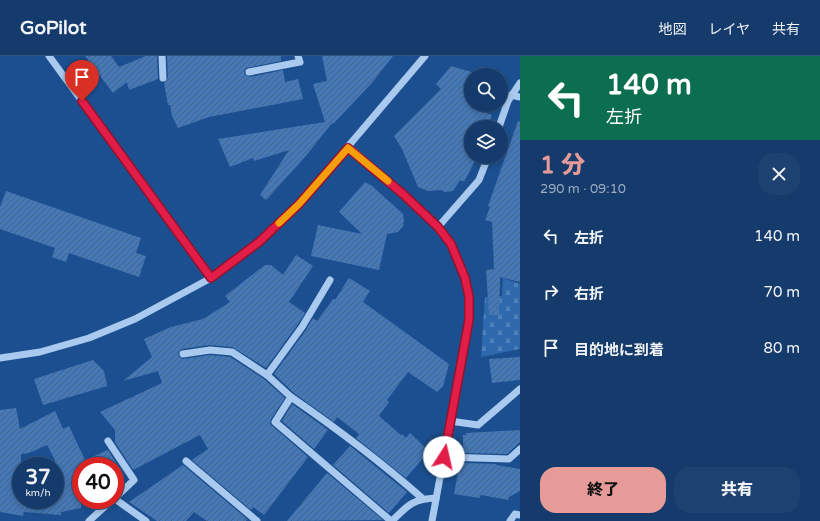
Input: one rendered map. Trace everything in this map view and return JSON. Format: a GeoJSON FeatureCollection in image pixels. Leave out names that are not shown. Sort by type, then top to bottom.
{"type":"FeatureCollection","features":[{"type":"Feature","properties":{"kind":"street"},"geometry":{"type":"LineString","coordinates":[[49,56],[211,278]]}},
{"type":"Feature","properties":{"kind":"street"},"geometry":{"type":"LineString","coordinates":[[162,56],[164,78]]}},
{"type":"Feature","properties":{"kind":"street"},"geometry":{"type":"LineString","coordinates":[[249,72],[300,62],[298,56]]}},
{"type":"Feature","properties":{"kind":"street"},"geometry":{"type":"LineString","coordinates":[[0,358],[40,352],[89,338],[136,319],[211,278],[259,242],[299,204],[425,56]]}},
{"type":"Feature","properties":{"kind":"street"},"geometry":{"type":"LineString","coordinates":[[502,120],[511,96],[520,83]]}},
{"type":"Feature","properties":{"kind":"street"},"geometry":{"type":"LineString","coordinates":[[511,96],[520,97]]}},
{"type":"Feature","properties":{"kind":"street"},"geometry":{"type":"LineString","coordinates":[[348,148],[403,194],[438,227],[451,244],[465,278],[469,297],[469,320],[432,521]]}},
{"type":"Feature","properties":{"kind":"street"},"geometry":{"type":"LineString","coordinates":[[438,227],[478,180],[485,164]]}},
{"type":"Feature","properties":{"kind":"street"},"geometry":{"type":"LineString","coordinates":[[267,375],[302,327],[330,280]]}},
{"type":"Feature","properties":{"kind":"street"},"geometry":{"type":"LineString","coordinates":[[183,354],[210,350],[232,352],[267,375],[291,397],[318,415],[422,498]]}},
{"type":"Feature","properties":{"kind":"street"},"geometry":{"type":"LineString","coordinates":[[450,421],[478,425],[520,389]]}},
{"type":"Feature","properties":{"kind":"street"},"geometry":{"type":"LineString","coordinates":[[291,397],[275,422],[391,521],[407,506],[422,498],[436,498]]}},
{"type":"Feature","properties":{"kind":"street"},"geometry":{"type":"LineString","coordinates":[[108,441],[119,457]]}},
{"type":"Feature","properties":{"kind":"street"},"geometry":{"type":"LineString","coordinates":[[444,457],[509,459],[520,449]]}},
{"type":"Feature","properties":{"kind":"street"},"geometry":{"type":"LineString","coordinates":[[186,461],[257,521]]}},
{"type":"Feature","properties":{"kind":"street"},"geometry":{"type":"LineString","coordinates":[[124,465],[134,480],[124,490]]}},
{"type":"Feature","properties":{"kind":"street"},"geometry":{"type":"LineString","coordinates":[[124,506],[146,521]]}},
{"type":"Feature","properties":{"kind":"street"},"geometry":{"type":"LineString","coordinates":[[89,521],[103,509]]}},
{"type":"Feature","properties":{"kind":"street"},"geometry":{"type":"LineString","coordinates":[[510,521],[515,514],[520,515]]}},
{"type":"Feature","properties":{"kind":"green space"},"geometry":{"type":"Polygon","coordinates":[[[503,278],[520,284],[520,349],[481,357],[485,297],[502,296],[503,278]]]}},
{"type":"Feature","properties":{"kind":"building"},"geometry":{"type":"Polygon","coordinates":[[[85,56],[111,56],[119,67],[146,56],[157,56],[158,79],[129,90],[127,82],[113,93],[85,56]]]}},
{"type":"Feature","properties":{"kind":"building"},"geometry":{"type":"Polygon","coordinates":[[[167,56],[281,56],[281,61],[246,68],[244,71],[245,75],[250,77],[283,70],[285,82],[298,79],[303,99],[209,117],[178,128],[172,116],[170,105],[168,105],[164,83],[168,78],[167,56]]]}},
{"type":"Feature","properties":{"kind":"building"},"geometry":{"type":"Polygon","coordinates":[[[322,56],[393,56],[371,84],[333,124],[332,123],[305,157],[266,200],[260,195],[289,150],[254,161],[253,158],[230,167],[218,139],[325,122],[313,84],[327,81],[322,56]]]}},
{"type":"Feature","properties":{"kind":"building"},"geometry":{"type":"Polygon","coordinates":[[[451,66],[464,70],[464,112],[483,112],[492,115],[490,120],[464,120],[464,164],[473,164],[464,182],[460,180],[453,191],[445,192],[441,190],[428,191],[418,187],[402,149],[394,136],[441,89],[436,84],[451,66]]]}},
{"type":"Feature","properties":{"kind":"building"},"geometry":{"type":"Polygon","coordinates":[[[518,121],[520,122],[520,282],[500,277],[499,315],[489,315],[486,270],[494,269],[492,222],[485,220],[490,207],[488,206],[503,164],[508,164],[508,149],[518,121]]]}},
{"type":"Feature","properties":{"kind":"building"},"geometry":{"type":"Polygon","coordinates":[[[365,182],[372,186],[403,214],[404,225],[398,232],[387,234],[379,270],[311,256],[318,225],[362,234],[339,212],[365,182]]]}},
{"type":"Feature","properties":{"kind":"building"},"geometry":{"type":"Polygon","coordinates":[[[6,191],[141,238],[136,253],[146,256],[139,277],[69,253],[66,262],[52,257],[55,248],[0,229],[0,207],[6,191]]]}},
{"type":"Feature","properties":{"kind":"building"},"geometry":{"type":"Polygon","coordinates":[[[296,255],[313,266],[289,302],[305,313],[266,368],[232,347],[209,345],[182,349],[178,353],[179,357],[183,359],[210,355],[230,357],[264,379],[285,398],[271,419],[270,424],[308,457],[264,515],[253,507],[251,510],[192,460],[208,449],[200,435],[133,470],[115,442],[115,430],[100,412],[162,383],[158,371],[123,381],[152,357],[144,339],[171,327],[203,319],[230,302],[225,296],[265,265],[271,265],[283,275],[296,255]]]}},
{"type":"Feature","properties":{"kind":"building"},"geometry":{"type":"Polygon","coordinates":[[[349,278],[370,291],[363,302],[449,364],[443,386],[437,392],[408,372],[387,400],[389,402],[379,416],[406,438],[410,433],[429,451],[406,478],[356,438],[359,434],[337,417],[334,422],[294,393],[274,374],[313,318],[317,321],[334,298],[335,300],[349,278]]]}},
{"type":"Feature","properties":{"kind":"building"},"geometry":{"type":"Polygon","coordinates":[[[520,357],[520,380],[492,383],[489,359],[520,357]]]}},
{"type":"Feature","properties":{"kind":"building"},"geometry":{"type":"Polygon","coordinates":[[[93,360],[104,371],[107,386],[43,405],[34,379],[93,360]]]}},
{"type":"Feature","properties":{"kind":"building"},"geometry":{"type":"Polygon","coordinates":[[[292,404],[328,430],[314,449],[282,421],[292,404]]]}},
{"type":"Feature","properties":{"kind":"building"},"geometry":{"type":"Polygon","coordinates":[[[16,408],[20,429],[55,411],[63,429],[69,426],[84,457],[72,457],[72,509],[76,509],[61,512],[61,515],[24,512],[23,516],[0,512],[0,410],[16,408]]]}},
{"type":"Feature","properties":{"kind":"building"},"geometry":{"type":"Polygon","coordinates":[[[520,430],[520,442],[507,454],[463,453],[463,435],[466,435],[466,433],[520,430]]]}},
{"type":"Feature","properties":{"kind":"building"},"geometry":{"type":"Polygon","coordinates":[[[350,446],[407,492],[389,513],[333,465],[350,446]]]}},
{"type":"Feature","properties":{"kind":"building"},"geometry":{"type":"Polygon","coordinates":[[[108,450],[112,457],[92,457],[108,450]]]}},
{"type":"Feature","properties":{"kind":"building"},"geometry":{"type":"Polygon","coordinates":[[[463,463],[497,464],[496,465],[520,469],[520,491],[509,497],[508,500],[481,495],[479,498],[454,494],[459,467],[463,468],[463,463]]]}},
{"type":"Feature","properties":{"kind":"building"},"geometry":{"type":"Polygon","coordinates":[[[183,465],[247,519],[246,521],[207,521],[194,512],[186,521],[157,521],[129,502],[183,465]]]}},
{"type":"Feature","properties":{"kind":"building"},"geometry":{"type":"Polygon","coordinates":[[[327,473],[383,520],[287,521],[327,473]]]}},
{"type":"Feature","properties":{"kind":"slow traffic"},"geometry":{"type":"LineString","coordinates":[[279,223],[299,204],[348,148],[388,181]]}},
{"type":"Feature","properties":{"kind":"route"},"geometry":{"type":"LineString","coordinates":[[82,101],[211,278],[259,242],[299,204],[348,148],[403,194],[438,227],[451,244],[457,257],[465,278],[469,297],[469,320],[444,457]]}}]}
